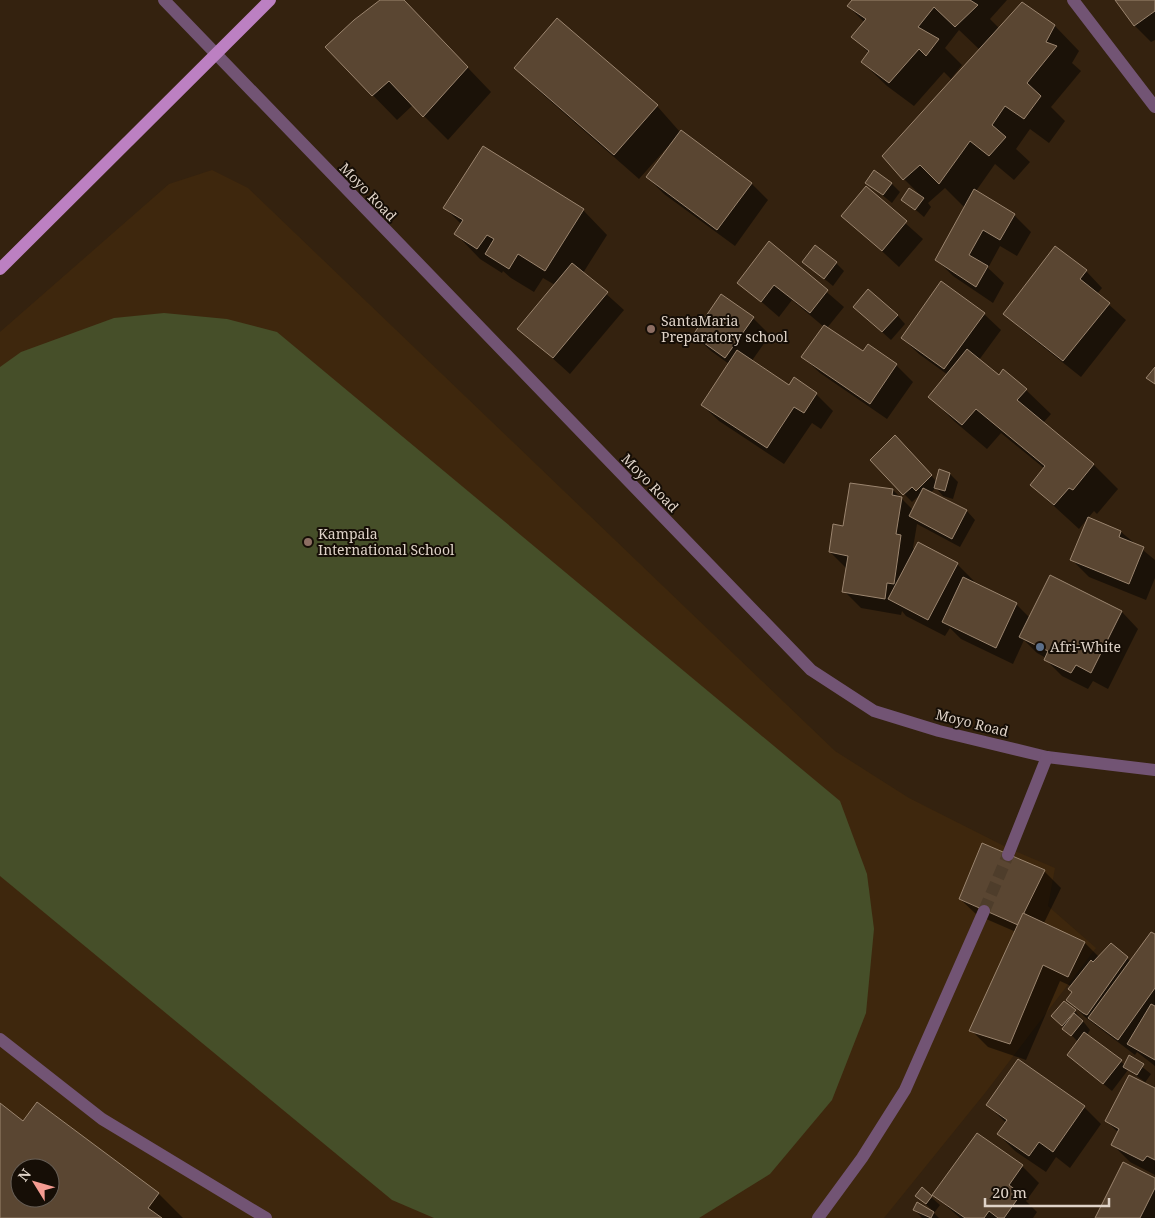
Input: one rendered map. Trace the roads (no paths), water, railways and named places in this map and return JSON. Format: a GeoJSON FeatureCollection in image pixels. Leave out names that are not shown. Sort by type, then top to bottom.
{"type":"FeatureCollection","features":[{"type":"Feature","properties":{"kind":"main road"},"geometry":{"type":"LineString","coordinates":[[0,270],[270,0]]}},
{"type":"Feature","properties":{"kind":"street","name":"Moyo Road"},"geometry":{"type":"LineString","coordinates":[[164,0],[215,55],[811,670],[874,711],[939,731],[1047,757],[1155,770]]}},
{"type":"Feature","properties":{"kind":"street"},"geometry":{"type":"LineString","coordinates":[[1074,0],[1155,107]]}},
{"type":"Feature","properties":{"kind":"street"},"geometry":{"type":"LineString","coordinates":[[1008,855],[1047,757]]}},
{"type":"Feature","properties":{"kind":"street"},"geometry":{"type":"LineString","coordinates":[[818,1218],[862,1158],[905,1090],[984,910]]}},
{"type":"Feature","properties":{"kind":"street"},"geometry":{"type":"LineString","coordinates":[[0,1039],[102,1119],[266,1218]]}},
{"type":"Feature","properties":{"kind":"tunnel"},"geometry":{"type":"LineString","coordinates":[[984,911],[1008,855]]}},
{"type":"Feature","properties":{"kind":"place","name":"SantaMaria Preparatory school"},"geometry":{"type":"Point","coordinates":[651,329]}},
{"type":"Feature","properties":{"kind":"place","name":"Kampala International School"},"geometry":{"type":"Point","coordinates":[308,542]}},
{"type":"Feature","properties":{"kind":"place","name":"Afri-White"},"geometry":{"type":"Point","coordinates":[1040,647]}}]}
